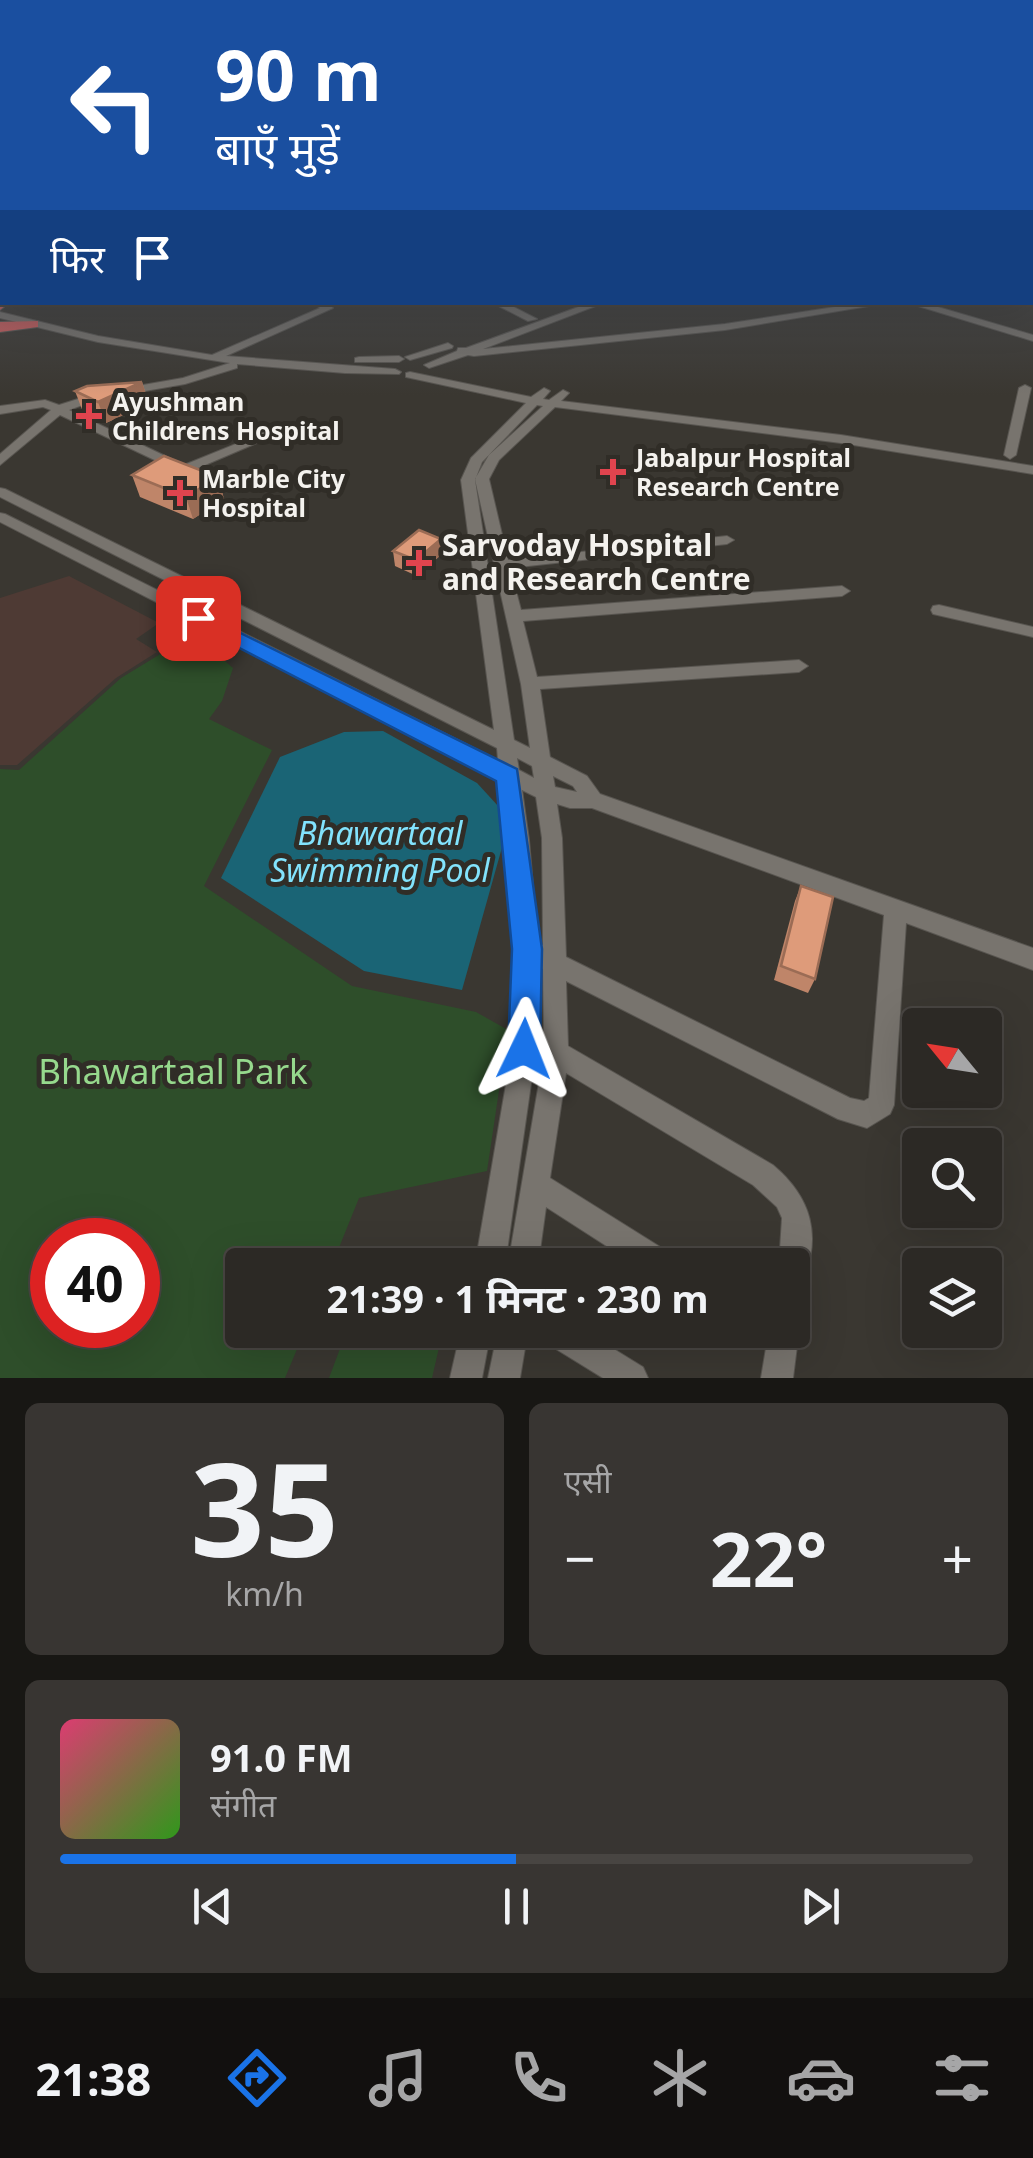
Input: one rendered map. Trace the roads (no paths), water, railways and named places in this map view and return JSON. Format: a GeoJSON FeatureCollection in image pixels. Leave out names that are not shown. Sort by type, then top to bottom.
{"type":"FeatureCollection","features":[{"type":"Feature","properties":{"kind":"highway"},"geometry":{"type":"LineString","coordinates":[[0,327],[32,324]]}},
{"type":"Feature","properties":{"kind":"street"},"geometry":{"type":"LineString","coordinates":[[1,305],[65,323],[82,333]]}},
{"type":"Feature","properties":{"kind":"street"},"geometry":{"type":"LineString","coordinates":[[211,360],[328,308],[322,305]]}},
{"type":"Feature","properties":{"kind":"street"},"geometry":{"type":"LineString","coordinates":[[501,305],[532,320]]}},
{"type":"Feature","properties":{"kind":"street"},"geometry":{"type":"LineString","coordinates":[[395,372],[390,366],[404,358],[574,305]]}},
{"type":"Feature","properties":{"kind":"street"},"geometry":{"type":"LineString","coordinates":[[410,374],[462,350],[593,305]]}},
{"type":"Feature","properties":{"kind":"street"},"geometry":{"type":"LineString","coordinates":[[462,350],[474,353],[725,327],[869,305]]}},
{"type":"Feature","properties":{"kind":"street"},"geometry":{"type":"LineString","coordinates":[[920,305],[1033,338]]}},
{"type":"Feature","properties":{"kind":"street"},"geometry":{"type":"LineString","coordinates":[[0,315],[211,360],[410,374],[1033,470]]}},
{"type":"Feature","properties":{"kind":"street"},"geometry":{"type":"LineString","coordinates":[[264,366],[404,358],[464,382],[548,397],[1033,460]]}},
{"type":"Feature","properties":{"kind":"street"},"geometry":{"type":"LineString","coordinates":[[0,461],[60,409],[97,396],[186,381],[238,364]]}},
{"type":"Feature","properties":{"kind":"street"},"geometry":{"type":"LineString","coordinates":[[1010,455],[1025,388]]}},
{"type":"Feature","properties":{"kind":"street"},"geometry":{"type":"LineString","coordinates":[[526,1248],[556,1052],[552,838],[530,684],[500,565],[484,470],[548,397]]}},
{"type":"Feature","properties":{"kind":"street"},"geometry":{"type":"LineString","coordinates":[[493,1248],[524,1049],[527,949],[468,480],[476,461],[548,397]]}},
{"type":"Feature","properties":{"kind":"street"},"geometry":{"type":"LineString","coordinates":[[0,410],[45,402],[184,470],[279,432]]}},
{"type":"Feature","properties":{"kind":"street"},"geometry":{"type":"LineString","coordinates":[[0,492],[580,781],[593,800]]}},
{"type":"Feature","properties":{"kind":"street"},"geometry":{"type":"LineString","coordinates":[[0,517],[544,792],[570,800],[593,800],[1033,959]]}},
{"type":"Feature","properties":{"kind":"street"},"geometry":{"type":"LineString","coordinates":[[500,565],[727,540]]}},
{"type":"Feature","properties":{"kind":"street"},"geometry":{"type":"LineString","coordinates":[[515,616],[842,591]]}},
{"type":"Feature","properties":{"kind":"street"},"geometry":{"type":"LineString","coordinates":[[939,610],[1033,632]]}},
{"type":"Feature","properties":{"kind":"street"},"geometry":{"type":"LineString","coordinates":[[530,684],[799,666]]}},
{"type":"Feature","properties":{"kind":"street"},"geometry":{"type":"LineString","coordinates":[[527,949],[557,960],[847,1110],[867,1115],[881,1105],[896,909]]}},
{"type":"Feature","properties":{"kind":"street"},"geometry":{"type":"LineString","coordinates":[[556,1052],[763,1175],[788,1195],[800,1227],[796,1248]]}},
{"type":"Feature","properties":{"kind":"street"},"geometry":{"type":"LineString","coordinates":[[536,1184],[637,1248]]}},
{"type":"Feature","properties":{"kind":"street"},"geometry":{"type":"LineString","coordinates":[[466,1378],[472,1348]]}},
{"type":"Feature","properties":{"kind":"street"},"geometry":{"type":"LineString","coordinates":[[504,1378],[510,1348]]}},
{"type":"Feature","properties":{"kind":"street"},"geometry":{"type":"LineString","coordinates":[[583,1348],[632,1378]]}},
{"type":"Feature","properties":{"kind":"street"},"geometry":{"type":"LineString","coordinates":[[777,1378],[778,1348]]}},
{"type":"Feature","properties":{"kind":"water","name":"Bhawartaal Swimming Pool"},"geometry":{"type":"Polygon","coordinates":[[[383,731],[477,783],[510,819],[462,990],[364,971],[221,878],[280,757],[344,732],[383,731]]]}},
{"type":"Feature","properties":{"kind":"place","name":"Ayushman Childrens Hospital"},"geometry":{"type":"Point","coordinates":[89,416]}},
{"type":"Feature","properties":{"kind":"place","name":"Jabalpur Hospital Research Centre"},"geometry":{"type":"Point","coordinates":[613,472]}},
{"type":"Feature","properties":{"kind":"place","name":"Marble City Hospital"},"geometry":{"type":"Point","coordinates":[180,493]}},
{"type":"Feature","properties":{"kind":"place","name":"Sarvoday Hospital and Research Centre"},"geometry":{"type":"Point","coordinates":[419,563]}},
{"type":"Feature","properties":{"kind":"park label","name":"Bhawartaal Park"},"geometry":{"type":"Point","coordinates":[173,1072]}}]}
